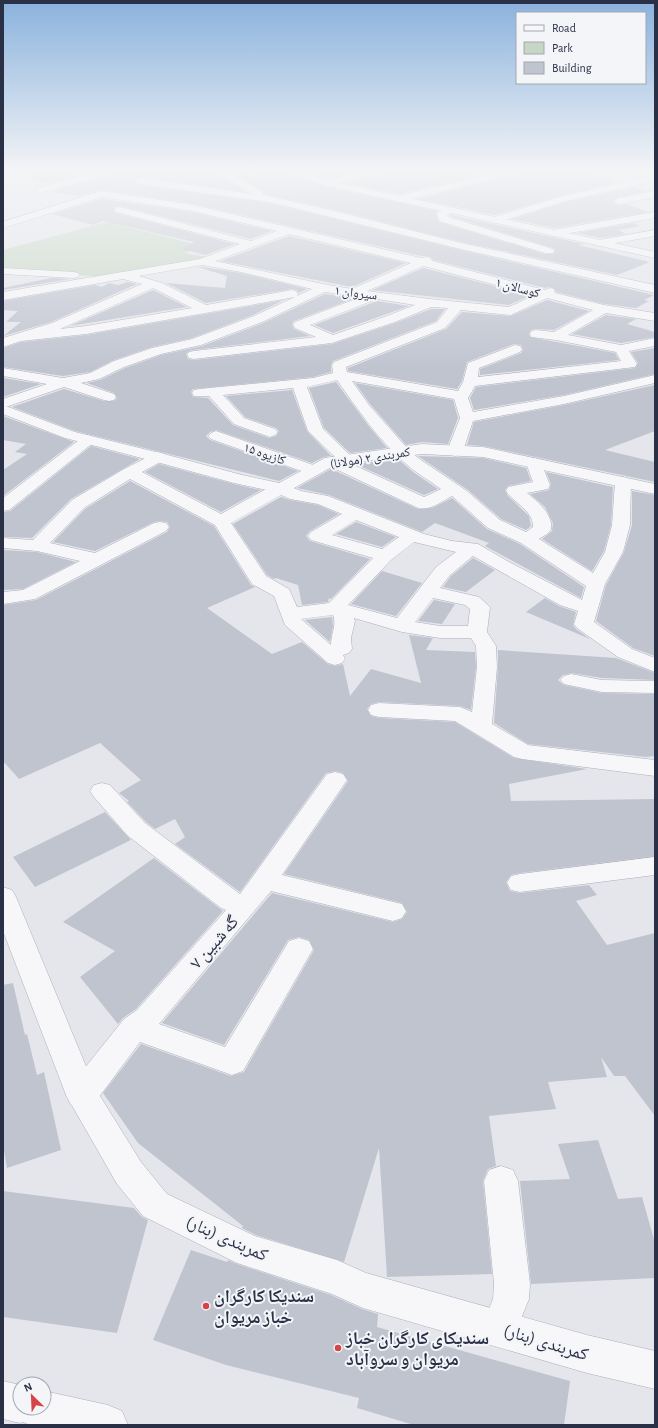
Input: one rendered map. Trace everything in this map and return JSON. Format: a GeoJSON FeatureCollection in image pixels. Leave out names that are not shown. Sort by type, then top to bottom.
{"type":"FeatureCollection","features":[{"type":"Feature","properties":{"kind":"street"},"geometry":{"type":"LineString","coordinates":[[223,237],[251,244]]}},
{"type":"Feature","properties":{"kind":"street"},"geometry":{"type":"LineString","coordinates":[[3,296],[202,262],[271,237]]}},
{"type":"Feature","properties":{"kind":"street","name":"کوسالان ۱"},"geometry":{"type":"LineString","coordinates":[[317,237],[604,309],[654,316]]}},
{"type":"Feature","properties":{"kind":"street"},"geometry":{"type":"LineString","coordinates":[[424,237],[655,288]]}},
{"type":"Feature","properties":{"kind":"street"},"geometry":{"type":"LineString","coordinates":[[502,237],[557,253]]}},
{"type":"Feature","properties":{"kind":"street"},"geometry":{"type":"LineString","coordinates":[[570,237],[655,255]]}},
{"type":"Feature","properties":{"kind":"street"},"geometry":{"type":"LineString","coordinates":[[599,243],[635,237]]}},
{"type":"Feature","properties":{"kind":"street"},"geometry":{"type":"LineString","coordinates":[[353,292],[461,246]]}},
{"type":"Feature","properties":{"kind":"street","name":"سیروان ۱"},"geometry":{"type":"LineString","coordinates":[[202,262],[241,269],[323,288],[430,303],[511,310],[544,294]]}},
{"type":"Feature","properties":{"kind":"street"},"geometry":{"type":"LineString","coordinates":[[3,271],[138,279],[165,289],[204,309]]}},
{"type":"Feature","properties":{"kind":"street"},"geometry":{"type":"LineString","coordinates":[[544,294],[592,274]]}},
{"type":"Feature","properties":{"kind":"street"},"geometry":{"type":"LineString","coordinates":[[3,343],[56,326],[152,284]]}},
{"type":"Feature","properties":{"kind":"street"},"geometry":{"type":"LineString","coordinates":[[18,337],[86,330],[178,315],[323,288]]}},
{"type":"Feature","properties":{"kind":"street"},"geometry":{"type":"LineString","coordinates":[[3,404],[65,382],[94,376],[119,364],[157,351],[196,342],[267,314],[323,288]]}},
{"type":"Feature","properties":{"kind":"street"},"geometry":{"type":"LineString","coordinates":[[300,325],[377,295]]}},
{"type":"Feature","properties":{"kind":"street"},"geometry":{"type":"LineString","coordinates":[[194,355],[332,339],[391,319],[430,303]]}},
{"type":"Feature","properties":{"kind":"street"},"geometry":{"type":"LineString","coordinates":[[458,305],[441,325],[355,357],[339,365],[340,376],[364,408],[401,451],[412,461],[453,489],[494,524],[527,539],[596,584]]}},
{"type":"Feature","properties":{"kind":"street"},"geometry":{"type":"LineString","coordinates":[[556,336],[604,309]]}},
{"type":"Feature","properties":{"kind":"street"},"geometry":{"type":"LineString","coordinates":[[267,314],[300,325],[332,339],[355,357]]}},
{"type":"Feature","properties":{"kind":"street"},"geometry":{"type":"LineString","coordinates":[[175,328],[178,315]]}},
{"type":"Feature","properties":{"kind":"street"},"geometry":{"type":"LineString","coordinates":[[536,334],[556,336],[622,349],[655,342]]}},
{"type":"Feature","properties":{"kind":"street"},"geometry":{"type":"LineString","coordinates":[[141,357],[163,338]]}},
{"type":"Feature","properties":{"kind":"street"},"geometry":{"type":"LineString","coordinates":[[455,450],[467,418],[461,398],[470,382],[472,366],[515,349]]}},
{"type":"Feature","properties":{"kind":"street"},"geometry":{"type":"LineString","coordinates":[[622,349],[638,383]]}},
{"type":"Feature","properties":{"kind":"street"},"geometry":{"type":"LineString","coordinates":[[470,382],[630,364]]}},
{"type":"Feature","properties":{"kind":"street"},"geometry":{"type":"LineString","coordinates":[[3,372],[65,382],[109,397]]}},
{"type":"Feature","properties":{"kind":"street"},"geometry":{"type":"LineString","coordinates":[[270,432],[238,421],[206,393],[314,382],[340,376],[462,396]]}},
{"type":"Feature","properties":{"kind":"street"},"geometry":{"type":"LineString","coordinates":[[467,418],[564,400],[655,379]]}},
{"type":"Feature","properties":{"kind":"street"},"geometry":{"type":"LineString","coordinates":[[298,383],[316,431],[338,460],[424,504],[453,489]]}},
{"type":"Feature","properties":{"kind":"street"},"geometry":{"type":"LineString","coordinates":[[3,409],[70,435],[158,457],[240,480],[282,488],[296,495],[322,500],[412,535],[452,546],[472,548],[567,601],[587,608]]}},
{"type":"Feature","properties":{"kind":"street","name":"کازیوه ۱۵"},"geometry":{"type":"LineString","coordinates":[[216,436],[313,470]]}},
{"type":"Feature","properties":{"kind":"street"},"geometry":{"type":"LineString","coordinates":[[3,506],[88,440]]}},
{"type":"Feature","properties":{"kind":"street","name":"کمربندی ۲ (مولانا)"},"geometry":{"type":"LineString","coordinates":[[220,521],[313,470],[338,460],[422,449],[483,452],[655,489]]}},
{"type":"Feature","properties":{"kind":"street"},"geometry":{"type":"LineString","coordinates":[[37,546],[78,504],[130,472],[158,457]]}},
{"type":"Feature","properties":{"kind":"street"},"geometry":{"type":"LineString","coordinates":[[527,539],[542,529],[543,523],[536,510],[514,492],[542,485],[534,463]]}},
{"type":"Feature","properties":{"kind":"street"},"geometry":{"type":"LineString","coordinates":[[130,472],[220,521],[237,544],[259,580],[282,593],[292,621],[339,654],[345,621],[338,604],[385,556],[412,535]]}},
{"type":"Feature","properties":{"kind":"street"},"geometry":{"type":"LineString","coordinates":[[623,482],[621,525],[614,552],[596,584],[587,608],[584,624],[625,653],[655,666]]}},
{"type":"Feature","properties":{"kind":"street"},"geometry":{"type":"LineString","coordinates":[[355,513],[317,536],[385,556]]}},
{"type":"Feature","properties":{"kind":"street"},"geometry":{"type":"LineString","coordinates":[[452,546],[494,524]]}},
{"type":"Feature","properties":{"kind":"street"},"geometry":{"type":"LineString","coordinates":[[3,598],[28,595],[160,526]]}},
{"type":"Feature","properties":{"kind":"street"},"geometry":{"type":"LineString","coordinates":[[3,543],[37,546],[95,559]]}},
{"type":"Feature","properties":{"kind":"street"},"geometry":{"type":"LineString","coordinates":[[402,626],[443,571],[472,548]]}},
{"type":"Feature","properties":{"kind":"street"},"geometry":{"type":"LineString","coordinates":[[429,591],[472,601],[480,607],[477,632],[486,646],[487,667],[481,727]]}},
{"type":"Feature","properties":{"kind":"street"},"geometry":{"type":"LineString","coordinates":[[290,614],[339,608],[402,626],[440,632],[477,632]]}},
{"type":"Feature","properties":{"kind":"street"},"geometry":{"type":"LineString","coordinates":[[571,680],[602,686],[655,687]]}},
{"type":"Feature","properties":{"kind":"street"},"geometry":{"type":"LineString","coordinates":[[379,710],[460,714],[522,752],[655,768]]}},
{"type":"Feature","properties":{"kind":"street","name":"گه شبین ۷"},"geometry":{"type":"LineString","coordinates":[[82,1095],[134,1028],[147,1018],[244,906],[335,780]]}},
{"type":"Feature","properties":{"kind":"street"},"geometry":{"type":"LineString","coordinates":[[102,791],[136,829],[230,901],[244,906]]}},
{"type":"Feature","properties":{"kind":"street"},"geometry":{"type":"LineString","coordinates":[[520,883],[655,866]]}},
{"type":"Feature","properties":{"kind":"street"},"geometry":{"type":"LineString","coordinates":[[264,880],[393,911]]}},
{"type":"Feature","properties":{"kind":"street","name":"کمربندی (بنار)"},"geometry":{"type":"LineString","coordinates":[[3,897],[82,1095],[129,1173],[155,1205],[248,1251],[337,1278],[363,1290],[587,1354],[655,1370]]}},
{"type":"Feature","properties":{"kind":"street"},"geometry":{"type":"LineString","coordinates":[[134,1028],[232,1062],[299,949]]}},
{"type":"Feature","properties":{"kind":"street"},"geometry":{"type":"LineString","coordinates":[[499,1328],[510,1299],[512,1284],[501,1181]]}},
{"type":"Feature","properties":{"kind":"street"},"geometry":{"type":"LineString","coordinates":[[52,1412],[108,1425]]}},
{"type":"Feature","properties":{"kind":"green space"},"geometry":{"type":"Polygon","coordinates":[[[53,237],[166,237],[203,246],[185,253],[207,257],[195,262],[106,277],[3,270],[3,250],[53,237]]]}},
{"type":"Feature","properties":{"kind":"building"},"geometry":{"type":"Polygon","coordinates":[[[171,237],[207,237],[235,244],[205,255],[182,249],[194,242],[171,237]]]}},
{"type":"Feature","properties":{"kind":"building"},"geometry":{"type":"Polygon","coordinates":[[[242,237],[257,237],[251,239],[242,237]]]}},
{"type":"Feature","properties":{"kind":"building"},"geometry":{"type":"Polygon","coordinates":[[[287,237],[292,237],[406,263],[352,287],[220,261],[287,237]]]}},
{"type":"Feature","properties":{"kind":"building"},"geometry":{"type":"Polygon","coordinates":[[[336,237],[406,237],[654,295],[644,300],[649,301],[636,308],[604,304],[556,292],[554,288],[545,288],[433,260],[431,257],[336,237]]]}},
{"type":"Feature","properties":{"kind":"building"},"geometry":{"type":"Polygon","coordinates":[[[440,237],[487,237],[545,254],[553,254],[555,250],[553,248],[516,237],[550,237],[584,244],[578,245],[650,262],[617,275],[440,237]]]}},
{"type":"Feature","properties":{"kind":"building"},"geometry":{"type":"Polygon","coordinates":[[[594,237],[609,237],[600,238],[594,237]]]}},
{"type":"Feature","properties":{"kind":"building"},"geometry":{"type":"Polygon","coordinates":[[[198,267],[241,273],[307,289],[299,293],[292,289],[206,303],[166,283],[225,288],[227,276],[198,267]]]}},
{"type":"Feature","properties":{"kind":"building"},"geometry":{"type":"Polygon","coordinates":[[[423,268],[531,295],[509,305],[372,290],[423,268]]]}},
{"type":"Feature","properties":{"kind":"building"},"geometry":{"type":"Polygon","coordinates":[[[51,278],[70,279],[3,290],[3,288],[51,278]]]}},
{"type":"Feature","properties":{"kind":"building"},"geometry":{"type":"Polygon","coordinates":[[[128,282],[137,284],[51,322],[3,336],[21,322],[6,322],[18,311],[3,310],[3,301],[95,285],[102,287],[109,283],[118,285],[128,282]]]}},
{"type":"Feature","properties":{"kind":"building"},"geometry":{"type":"Polygon","coordinates":[[[153,290],[187,307],[70,326],[153,290]]]}},
{"type":"Feature","properties":{"kind":"building"},"geometry":{"type":"Polygon","coordinates":[[[325,294],[355,298],[294,321],[292,324],[294,329],[310,336],[194,350],[189,351],[186,354],[188,359],[194,360],[332,344],[431,309],[445,309],[436,321],[333,361],[331,365],[331,372],[313,377],[193,389],[191,392],[193,397],[208,398],[233,425],[269,438],[276,436],[279,431],[276,428],[245,417],[226,396],[292,390],[307,431],[331,456],[324,457],[312,463],[216,430],[210,432],[206,436],[210,440],[298,471],[279,481],[75,431],[12,407],[64,389],[104,401],[114,401],[117,398],[114,393],[87,383],[100,380],[125,368],[161,355],[202,346],[263,323],[325,294]]]}},
{"type":"Feature","properties":{"kind":"building"},"geometry":{"type":"Polygon","coordinates":[[[284,300],[253,315],[192,338],[152,347],[114,360],[90,372],[63,376],[3,367],[3,348],[21,342],[86,335],[284,300]]]}},
{"type":"Feature","properties":{"kind":"building"},"geometry":{"type":"Polygon","coordinates":[[[547,300],[589,311],[554,330],[531,330],[529,334],[530,337],[615,353],[619,360],[480,375],[480,369],[521,353],[523,350],[521,345],[514,344],[467,362],[462,381],[457,389],[348,371],[348,368],[446,329],[462,312],[511,316],[547,300]]]}},
{"type":"Feature","properties":{"kind":"building"},"geometry":{"type":"Polygon","coordinates":[[[377,301],[409,306],[333,333],[314,325],[377,301]]]}},
{"type":"Feature","properties":{"kind":"building"},"geometry":{"type":"Polygon","coordinates":[[[606,315],[636,319],[627,324],[655,332],[655,337],[621,343],[572,334],[606,315]]]}},
{"type":"Feature","properties":{"kind":"building"},"geometry":{"type":"Polygon","coordinates":[[[655,348],[655,374],[564,395],[474,410],[470,398],[476,387],[635,368],[638,363],[631,352],[655,348]]]}},
{"type":"Feature","properties":{"kind":"building"},"geometry":{"type":"Polygon","coordinates":[[[3,378],[41,384],[3,397],[3,378]]]}},
{"type":"Feature","properties":{"kind":"building"},"geometry":{"type":"Polygon","coordinates":[[[336,382],[387,448],[350,453],[324,428],[309,388],[336,382]]]}},
{"type":"Feature","properties":{"kind":"building"},"geometry":{"type":"Polygon","coordinates":[[[355,383],[453,400],[458,418],[448,444],[422,442],[406,445],[370,404],[355,383]]]}},
{"type":"Feature","properties":{"kind":"building"},"geometry":{"type":"Polygon","coordinates":[[[655,385],[655,431],[605,450],[655,462],[655,482],[483,446],[467,445],[474,422],[564,405],[655,385]]]}},
{"type":"Feature","properties":{"kind":"building"},"geometry":{"type":"Polygon","coordinates":[[[3,416],[74,442],[3,496],[3,470],[27,454],[15,452],[26,444],[3,440],[3,416]]]}},
{"type":"Feature","properties":{"kind":"building"},"geometry":{"type":"Polygon","coordinates":[[[91,446],[140,459],[71,499],[32,538],[3,537],[3,512],[10,511],[91,446]]]}},
{"type":"Feature","properties":{"kind":"building"},"geometry":{"type":"Polygon","coordinates":[[[418,456],[483,458],[526,468],[531,481],[508,486],[505,490],[508,496],[529,516],[531,526],[526,530],[501,519],[468,490],[418,456]]]}},
{"type":"Feature","properties":{"kind":"building"},"geometry":{"type":"Polygon","coordinates":[[[398,459],[413,472],[438,489],[424,495],[355,464],[398,459]]]}},
{"type":"Feature","properties":{"kind":"building"},"geometry":{"type":"Polygon","coordinates":[[[159,464],[261,490],[221,512],[145,472],[159,464]]]}},
{"type":"Feature","properties":{"kind":"building"},"geometry":{"type":"Polygon","coordinates":[[[331,469],[418,509],[432,508],[452,498],[487,529],[520,544],[584,587],[581,598],[485,546],[489,543],[435,523],[422,532],[329,495],[297,488],[331,469]]]}},
{"type":"Feature","properties":{"kind":"building"},"geometry":{"type":"Polygon","coordinates":[[[546,472],[613,487],[611,525],[604,551],[592,571],[542,539],[552,531],[553,523],[545,507],[530,494],[549,490],[551,484],[546,472]]]}},
{"type":"Feature","properties":{"kind":"building"},"geometry":{"type":"Polygon","coordinates":[[[130,481],[214,526],[251,585],[255,587],[207,608],[272,654],[302,642],[328,664],[335,666],[343,664],[350,696],[371,669],[421,683],[409,635],[433,638],[426,650],[475,652],[476,667],[471,710],[460,706],[379,702],[371,704],[367,709],[371,716],[379,718],[455,722],[514,758],[587,769],[509,784],[511,801],[655,799],[655,856],[520,873],[511,875],[506,882],[510,891],[520,893],[589,885],[597,895],[576,901],[607,945],[655,933],[655,1116],[625,1076],[614,1076],[601,1057],[607,1077],[548,1082],[556,1109],[489,1116],[496,1166],[488,1169],[483,1181],[492,1274],[387,1277],[379,1148],[344,1262],[256,1235],[242,1228],[243,1226],[138,1143],[103,1093],[141,1044],[231,1076],[244,1072],[314,950],[309,940],[299,937],[288,940],[224,1045],[162,1023],[272,893],[393,922],[402,919],[407,912],[402,903],[284,874],[348,781],[343,773],[335,771],[326,773],[240,892],[175,844],[185,837],[175,819],[155,829],[146,822],[127,802],[129,801],[119,793],[141,780],[100,743],[19,779],[3,761],[3,605],[36,600],[167,532],[170,527],[167,522],[154,522],[95,551],[53,542],[85,509],[130,481]]]}},
{"type":"Feature","properties":{"kind":"building"},"geometry":{"type":"Polygon","coordinates":[[[632,491],[655,495],[655,656],[633,648],[596,621],[606,585],[624,552],[632,525],[632,491]]]}},
{"type":"Feature","properties":{"kind":"building"},"geometry":{"type":"Polygon","coordinates":[[[281,497],[318,505],[339,514],[310,531],[306,536],[310,541],[370,559],[331,599],[329,598],[328,602],[302,605],[298,585],[276,578],[274,579],[267,575],[233,524],[281,497]]]}},
{"type":"Feature","properties":{"kind":"building"},"geometry":{"type":"Polygon","coordinates":[[[356,522],[396,537],[382,547],[336,534],[356,522]]]}},
{"type":"Feature","properties":{"kind":"building"},"geometry":{"type":"Polygon","coordinates":[[[3,550],[37,552],[76,562],[23,589],[3,590],[3,550]]]}},
{"type":"Feature","properties":{"kind":"building"},"geometry":{"type":"Polygon","coordinates":[[[473,558],[495,570],[466,592],[443,587],[451,576],[473,558]]]}},
{"type":"Feature","properties":{"kind":"building"},"geometry":{"type":"Polygon","coordinates":[[[382,571],[422,583],[396,616],[351,604],[382,571]]]}},
{"type":"Feature","properties":{"kind":"building"},"geometry":{"type":"Polygon","coordinates":[[[545,598],[559,606],[576,612],[573,625],[590,639],[526,612],[545,598]]]}},
{"type":"Feature","properties":{"kind":"building"},"geometry":{"type":"Polygon","coordinates":[[[434,600],[455,604],[442,624],[418,621],[434,600]]]}},
{"type":"Feature","properties":{"kind":"building"},"geometry":{"type":"Polygon","coordinates":[[[332,617],[333,626],[330,642],[305,620],[332,617]]]}},
{"type":"Feature","properties":{"kind":"building"},"geometry":{"type":"Polygon","coordinates":[[[498,650],[616,658],[655,673],[655,680],[602,678],[571,673],[563,675],[558,680],[564,685],[602,693],[655,694],[655,756],[646,757],[528,744],[494,723],[498,650]]]}},
{"type":"Feature","properties":{"kind":"building"},"geometry":{"type":"Polygon","coordinates":[[[105,812],[131,840],[35,887],[13,857],[105,812]]]}},
{"type":"Feature","properties":{"kind":"building"},"geometry":{"type":"Polygon","coordinates":[[[154,858],[223,911],[136,1009],[123,1018],[118,1024],[80,977],[115,951],[63,922],[154,858]]]}},
{"type":"Feature","properties":{"kind":"building"},"geometry":{"type":"Polygon","coordinates":[[[13,983],[25,1035],[27,1034],[37,1075],[44,1072],[61,1150],[7,1168],[3,1145],[3,985],[13,983]]]}},
{"type":"Feature","properties":{"kind":"building"},"geometry":{"type":"Polygon","coordinates":[[[598,1140],[618,1199],[642,1197],[655,1243],[655,1278],[531,1284],[520,1181],[570,1179],[558,1144],[598,1140]]]}},
{"type":"Feature","properties":{"kind":"building"},"geometry":{"type":"Polygon","coordinates":[[[3,1191],[134,1208],[142,1217],[148,1220],[117,1333],[3,1317],[3,1191]]]}},
{"type":"Feature","properties":{"kind":"building"},"geometry":{"type":"Polygon","coordinates":[[[191,1250],[227,1262],[228,1260],[331,1295],[362,1309],[378,1314],[377,1327],[570,1381],[564,1425],[414,1425],[357,1408],[359,1398],[226,1365],[153,1340],[191,1250]]]}},
{"type":"Feature","properties":{"kind":"place","name":"سندیکا کارگران خباز مریوان"},"geometry":{"type":"Point","coordinates":[206,1306]}},
{"type":"Feature","properties":{"kind":"place","name":"سندیکای کارگران خباز مریوان و سروآباد"},"geometry":{"type":"Point","coordinates":[338,1348]}}]}
